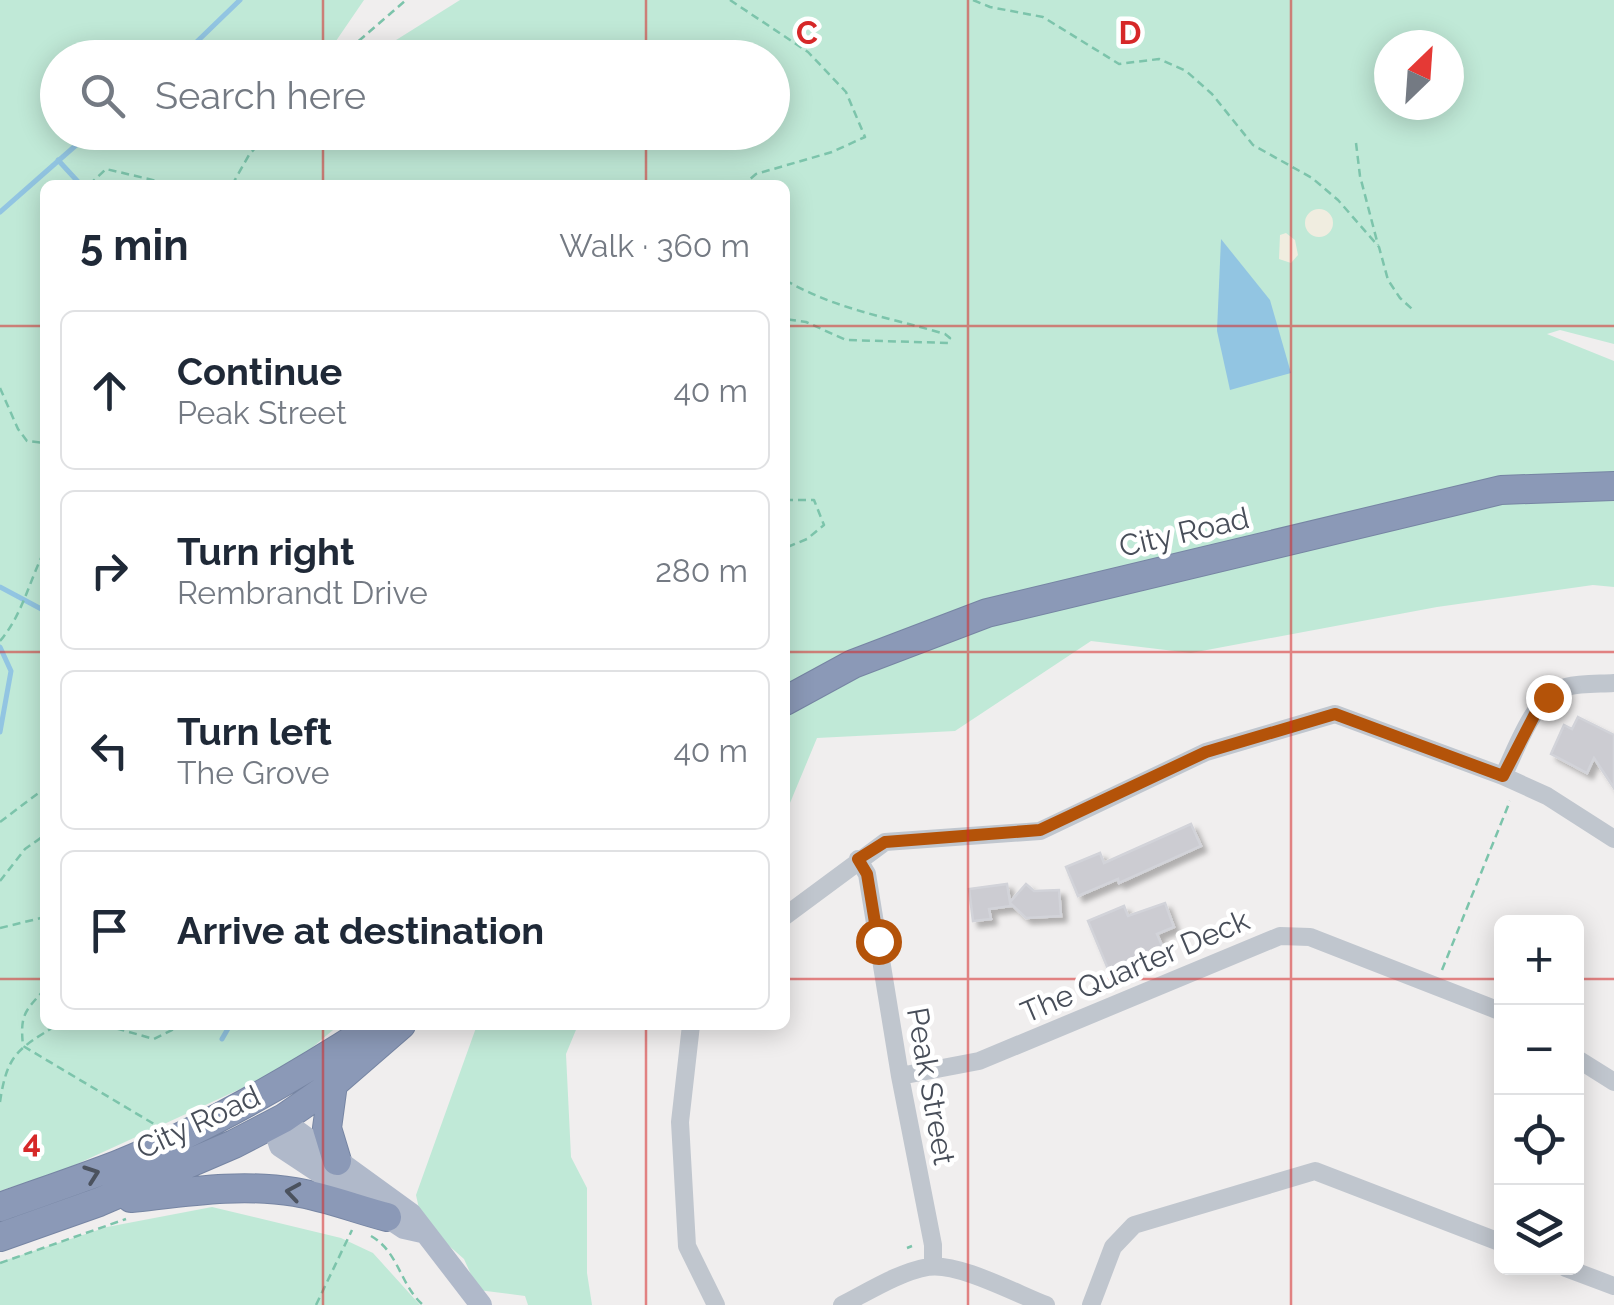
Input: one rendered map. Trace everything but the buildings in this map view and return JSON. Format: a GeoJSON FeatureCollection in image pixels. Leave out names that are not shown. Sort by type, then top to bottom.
{"type":"FeatureCollection","features":[{"type":"Feature","properties":{"kind":"highway","name":"City Road"},"geometry":{"type":"LineString","coordinates":[[790,698],[854,664],[987,613],[1501,490],[1614,486]]}},
{"type":"Feature","properties":{"kind":"highway","name":"City Road"},"geometry":{"type":"LineString","coordinates":[[0,1237],[99,1202],[272,1124],[371,1030]]}},
{"type":"Feature","properties":{"kind":"highway","name":"City Road"},"geometry":{"type":"LineString","coordinates":[[0,1207],[119,1164],[212,1120],[327,1073],[393,1030]]}},
{"type":"Feature","properties":{"kind":"highway"},"geometry":{"type":"LineString","coordinates":[[327,1073],[328,1128],[337,1161]]}},
{"type":"Feature","properties":{"kind":"highway"},"geometry":{"type":"LineString","coordinates":[[212,1120],[255,1118],[272,1124]]}},
{"type":"Feature","properties":{"kind":"highway"},"geometry":{"type":"LineString","coordinates":[[99,1202],[217,1188],[262,1188],[298,1192],[377,1226]]}},
{"type":"Feature","properties":{"kind":"main road"},"geometry":{"type":"LineString","coordinates":[[272,1124],[298,1132],[412,1214],[481,1305]]}},
{"type":"Feature","properties":{"kind":"main road"},"geometry":{"type":"LineString","coordinates":[[272,1124],[280,1146],[377,1226],[422,1232]]}},
{"type":"Feature","properties":{"kind":"street"},"geometry":{"type":"LineString","coordinates":[[1503,776],[1536,712],[1548,697],[1564,687],[1614,683]]}},
{"type":"Feature","properties":{"kind":"street"},"geometry":{"type":"LineString","coordinates":[[790,912],[885,842],[1040,830],[1206,752],[1335,714],[1503,776],[1547,796],[1614,839]]}},
{"type":"Feature","properties":{"kind":"street","name":"Peak Street"},"geometry":{"type":"LineString","coordinates":[[858,859],[867,874],[933,1245],[933,1266]]}},
{"type":"Feature","properties":{"kind":"street","name":"The Quarter Deck"},"geometry":{"type":"LineString","coordinates":[[900,1076],[978,1061],[1280,936],[1310,937],[1494,1009]]}},
{"type":"Feature","properties":{"kind":"street"},"geometry":{"type":"LineString","coordinates":[[690,1030],[680,1122],[687,1246],[716,1305]]}},
{"type":"Feature","properties":{"kind":"street"},"geometry":{"type":"LineString","coordinates":[[1584,1063],[1614,1082]]}},
{"type":"Feature","properties":{"kind":"street"},"geometry":{"type":"LineString","coordinates":[[1091,1305],[1113,1247],[1134,1225],[1315,1171],[1494,1239]]}},
{"type":"Feature","properties":{"kind":"street"},"geometry":{"type":"LineString","coordinates":[[842,1305],[916,1270],[933,1266],[961,1272],[1046,1305]]}},
{"type":"Feature","properties":{"kind":"street"},"geometry":{"type":"LineString","coordinates":[[1584,1275],[1614,1286]]}},
{"type":"Feature","properties":{"kind":"path"},"geometry":{"type":"LineString","coordinates":[[360,40],[406,0]]}},
{"type":"Feature","properties":{"kind":"path"},"geometry":{"type":"LineString","coordinates":[[730,0],[808,52],[846,92],[866,136],[832,152],[756,174],[749,180]]}},
{"type":"Feature","properties":{"kind":"path"},"geometry":{"type":"LineString","coordinates":[[973,0],[1043,17],[1119,64],[1159,59],[1186,70],[1212,94],[1253,145],[1324,186],[1379,247]]}},
{"type":"Feature","properties":{"kind":"path"},"geometry":{"type":"LineString","coordinates":[[1356,143],[1360,176],[1388,280],[1412,309]]}},
{"type":"Feature","properties":{"kind":"path"},"geometry":{"type":"LineString","coordinates":[[235,180],[254,150]]}},
{"type":"Feature","properties":{"kind":"path"},"geometry":{"type":"LineString","coordinates":[[94,180],[106,169],[153,180]]}},
{"type":"Feature","properties":{"kind":"path"},"geometry":{"type":"LineString","coordinates":[[790,283],[819,299],[950,338],[949,344],[846,340],[806,322],[790,320]]}},
{"type":"Feature","properties":{"kind":"path"},"geometry":{"type":"LineString","coordinates":[[0,388],[26,441],[40,443]]}},
{"type":"Feature","properties":{"kind":"path"},"geometry":{"type":"LineString","coordinates":[[790,500],[814,500],[824,525],[790,546]]}},
{"type":"Feature","properties":{"kind":"path"},"geometry":{"type":"LineString","coordinates":[[0,641],[26,601],[40,561]]}},
{"type":"Feature","properties":{"kind":"path"},"geometry":{"type":"LineString","coordinates":[[0,822],[40,792]]}},
{"type":"Feature","properties":{"kind":"path"},"geometry":{"type":"LineString","coordinates":[[1442,971],[1511,798]]}},
{"type":"Feature","properties":{"kind":"path"},"geometry":{"type":"LineString","coordinates":[[0,881],[25,849],[40,838]]}},
{"type":"Feature","properties":{"kind":"path"},"geometry":{"type":"LineString","coordinates":[[0,928],[40,918]]}},
{"type":"Feature","properties":{"kind":"path"},"geometry":{"type":"LineString","coordinates":[[23,1046],[20,1021],[40,994]]}},
{"type":"Feature","properties":{"kind":"path"},"geometry":{"type":"LineString","coordinates":[[0,1102],[4,1070],[23,1046],[49,1030]]}},
{"type":"Feature","properties":{"kind":"path"},"geometry":{"type":"LineString","coordinates":[[121,1030],[154,1040],[172,1030]]}},
{"type":"Feature","properties":{"kind":"path"},"geometry":{"type":"LineString","coordinates":[[23,1046],[149,1119],[168,1141]]}},
{"type":"Feature","properties":{"kind":"path"},"geometry":{"type":"LineString","coordinates":[[0,1263],[132,1217]]}},
{"type":"Feature","properties":{"kind":"path"},"geometry":{"type":"LineString","coordinates":[[316,1305],[353,1227],[345,1223]]}},
{"type":"Feature","properties":{"kind":"path"},"geometry":{"type":"LineString","coordinates":[[377,1226],[382,1243],[410,1293],[423,1305]]}},
{"type":"Feature","properties":{"kind":"path"},"geometry":{"type":"LineString","coordinates":[[907,1248],[912,1246]]}},
{"type":"Feature","properties":{"kind":"green space"},"geometry":{"type":"Polygon","coordinates":[[[0,0],[364,0],[337,40],[40,40],[40,150],[790,150],[790,40],[396,40],[460,0],[1614,0],[1614,344],[1560,330],[1547,334],[1614,361],[1614,587],[1593,585],[1437,607],[1191,653],[1091,641],[955,731],[817,738],[790,803],[790,180],[40,180],[40,1030],[333,1030],[290,1066],[64,1170],[0,1191],[0,0]]]}},
{"type":"Feature","properties":{"kind":"green space"},"geometry":{"type":"Polygon","coordinates":[[[475,1030],[576,1030],[566,1054],[571,1157],[587,1188],[587,1273],[592,1305],[528,1305],[525,1296],[478,1290],[464,1259],[422,1222],[416,1195],[475,1030]]]}},
{"type":"Feature","properties":{"kind":"green space"},"geometry":{"type":"Polygon","coordinates":[[[212,1207],[341,1238],[373,1253],[420,1305],[0,1305],[0,1262],[107,1227],[212,1207]]]}},
{"type":"Feature","properties":{"kind":"sand"},"geometry":{"type":"Polygon","coordinates":[[[1319,209],[1329,213],[1333,223],[1329,233],[1319,237],[1309,233],[1305,223],[1309,213],[1319,209]]]}},
{"type":"Feature","properties":{"kind":"sand"},"geometry":{"type":"Polygon","coordinates":[[[1286,233],[1295,240],[1298,255],[1291,263],[1279,259],[1280,235],[1286,233]]]}},
{"type":"Feature","properties":{"kind":"water"},"geometry":{"type":"Polygon","coordinates":[[[1221,239],[1270,300],[1291,373],[1230,390],[1217,331],[1221,239]]]}},
{"type":"Feature","properties":{"kind":"waterway"},"geometry":{"type":"LineString","coordinates":[[199,40],[240,0]]}},
{"type":"Feature","properties":{"kind":"waterway"},"geometry":{"type":"LineString","coordinates":[[0,212],[71,150]]}},
{"type":"Feature","properties":{"kind":"waterway"},"geometry":{"type":"LineString","coordinates":[[58,160],[76,180]]}},
{"type":"Feature","properties":{"kind":"waterway"},"geometry":{"type":"LineString","coordinates":[[0,587],[40,608]]}},
{"type":"Feature","properties":{"kind":"waterway"},"geometry":{"type":"LineString","coordinates":[[0,647],[11,671],[0,732]]}},
{"type":"Feature","properties":{"kind":"waterway"},"geometry":{"type":"LineString","coordinates":[[222,1039],[227,1030]]}},
{"type":"Feature","properties":{"kind":"route"},"geometry":{"type":"LineString","coordinates":[[878,941],[867,874],[858,859],[885,842],[1040,830],[1206,752],[1335,714],[1503,776],[1536,712],[1548,697]]}}]}
